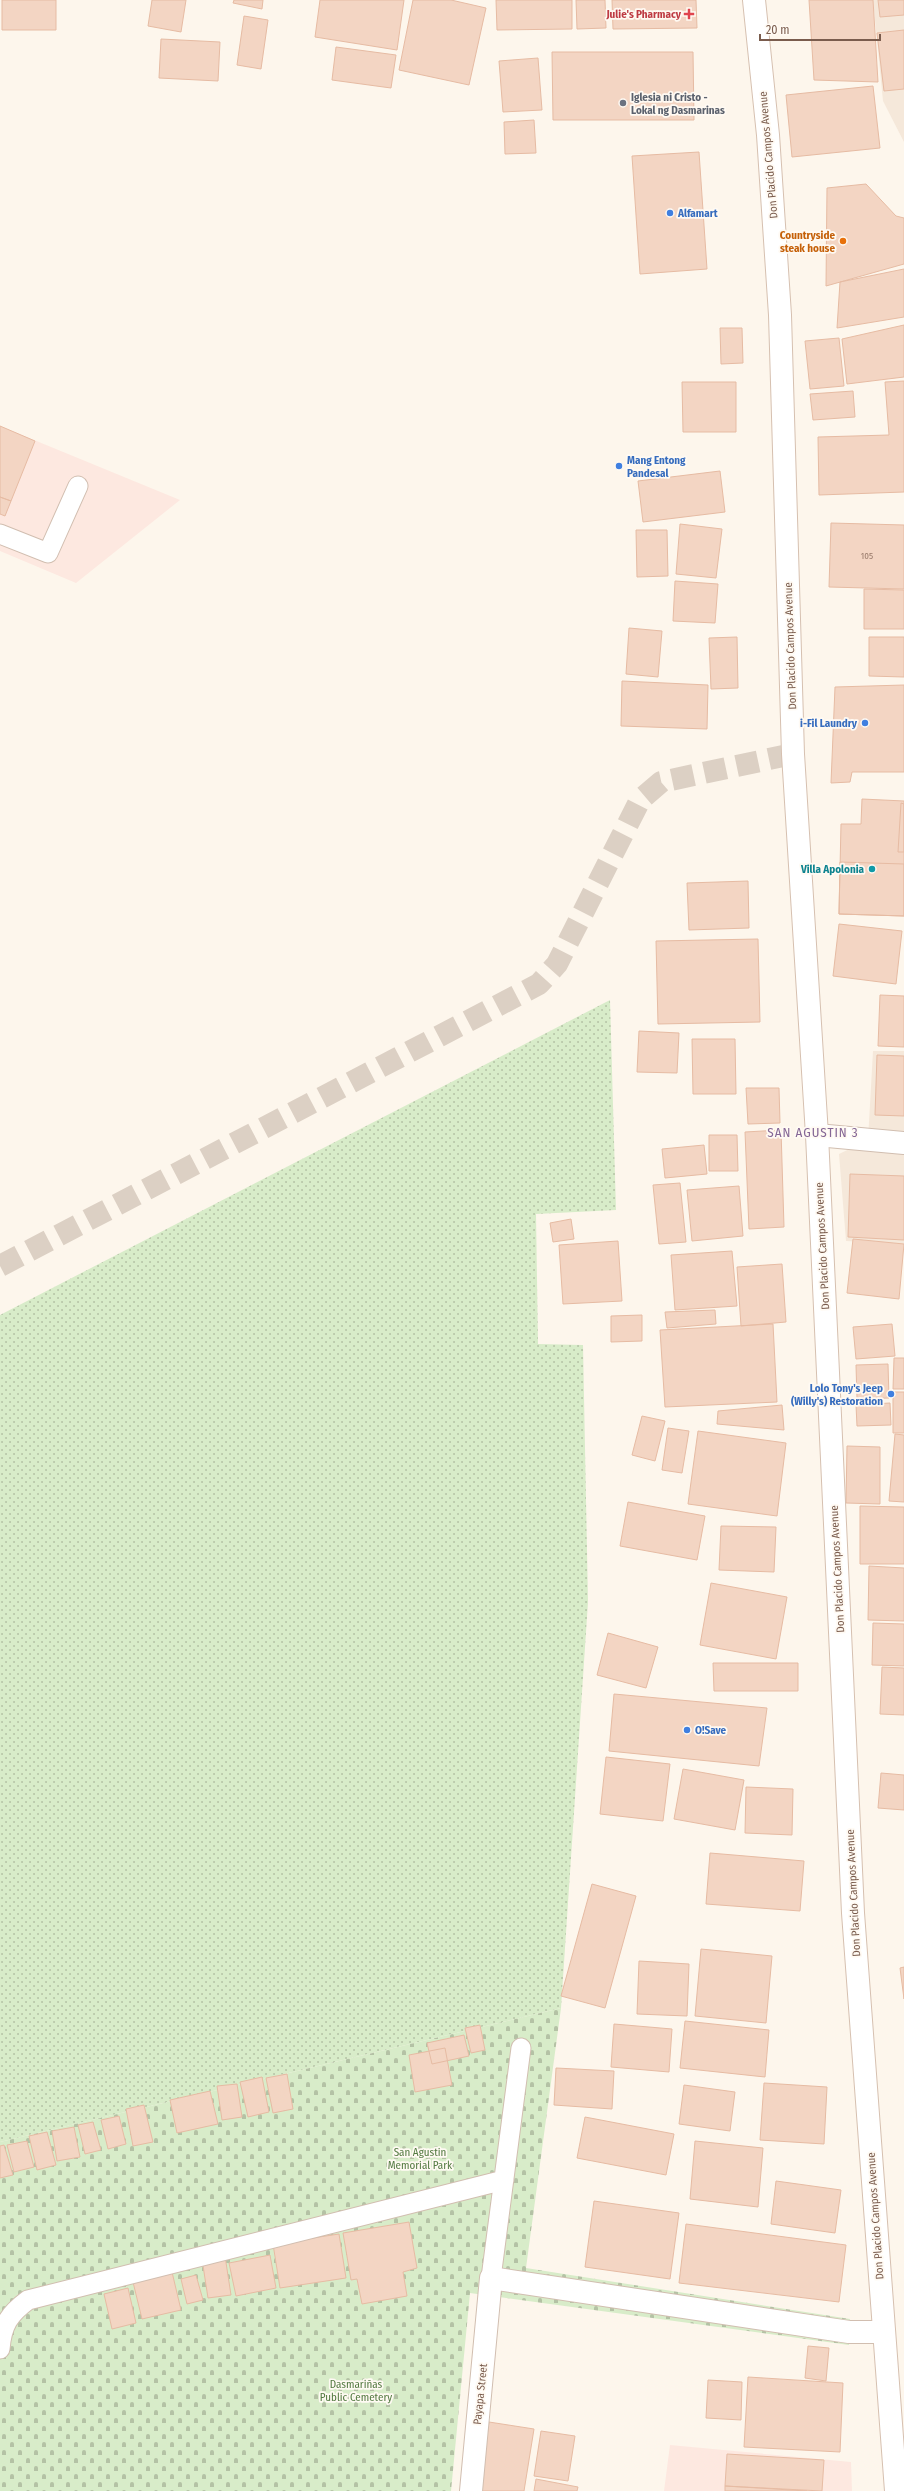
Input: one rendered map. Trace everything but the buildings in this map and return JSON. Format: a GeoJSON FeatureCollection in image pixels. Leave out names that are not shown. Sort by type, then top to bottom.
{"type":"FeatureCollection","features":[{"type":"Feature","properties":{"kind":"main road","name":"Don Placido Campos Avenue"},"geometry":{"type":"LineString","coordinates":[[754,0],[768,135],[780,315],[793,754],[817,1135],[853,1913],[896,2491]]}},
{"type":"Feature","properties":{"kind":"main road"},"geometry":{"type":"LineString","coordinates":[[817,1135],[904,1143]]}},
{"type":"Feature","properties":{"kind":"main road"},"geometry":{"type":"LineString","coordinates":[[490,2287],[849,2332],[884,2332]]}},
{"type":"Feature","properties":{"kind":"main road","name":"Payapa Street"},"geometry":{"type":"LineString","coordinates":[[471,2491],[490,2287]]}},
{"type":"Feature","properties":{"kind":"lane"},"geometry":{"type":"LineString","coordinates":[[0,534],[48,553],[78,486]]}},
{"type":"Feature","properties":{"kind":"lane"},"geometry":{"type":"LineString","coordinates":[[490,2287],[521,2048]]}},
{"type":"Feature","properties":{"kind":"lane"},"geometry":{"type":"LineString","coordinates":[[0,2349],[5,2327],[12,2312],[28,2300],[504,2180]]}},
{"type":"Feature","properties":{"kind":"shaded area"},"geometry":{"type":"Polygon","coordinates":[[[873,0],[904,0],[904,142],[883,101],[873,0]]]}},
{"type":"Feature","properties":{"kind":"shaded area"},"geometry":{"type":"Polygon","coordinates":[[[0,426],[180,500],[76,583],[0,551],[0,426]]]}},
{"type":"Feature","properties":{"kind":"shaded area"},"geometry":{"type":"Polygon","coordinates":[[[873,1051],[904,1051],[904,1244],[846,1241],[839,1154],[868,1140],[873,1051]]]}},
{"type":"Feature","properties":{"kind":"shaded area"},"geometry":{"type":"Polygon","coordinates":[[[670,2445],[851,2462],[852,2491],[664,2491],[670,2445]]]}},
{"type":"Feature","properties":{"kind":"green space"},"geometry":{"type":"Polygon","coordinates":[[[610,1000],[616,1210],[536,1214],[538,1344],[583,1345],[588,1602],[561,2008],[0,2142],[0,1315],[610,1000]]]}},
{"type":"Feature","properties":{"kind":"green space","name":"San Agustin Memorial Park"},"geometry":{"type":"Polygon","coordinates":[[[561,2008],[526,2268],[850,2319],[849,2345],[470,2293],[451,2491],[0,2491],[0,2142],[561,2008]]]}},
{"type":"Feature","properties":{"kind":"tunnel"},"geometry":{"type":"LineString","coordinates":[[0,1266],[539,984],[557,964],[640,800],[661,782],[793,754]]}},
{"type":"Feature","properties":{"kind":"place","name":"Julie's Pharmacy"},"geometry":{"type":"Point","coordinates":[689,14]}},
{"type":"Feature","properties":{"kind":"place","name":"Iglesia ni Cristo - Lokal ng Dasmarinas"},"geometry":{"type":"Point","coordinates":[623,103]}},
{"type":"Feature","properties":{"kind":"place","name":"Alfamart"},"geometry":{"type":"Point","coordinates":[670,213]}},
{"type":"Feature","properties":{"kind":"place","name":"Countryside steak house"},"geometry":{"type":"Point","coordinates":[843,241]}},
{"type":"Feature","properties":{"kind":"place","name":"Mang Entong Pandesal"},"geometry":{"type":"Point","coordinates":[619,466]}},
{"type":"Feature","properties":{"kind":"place","name":"i-Fil Laundry"},"geometry":{"type":"Point","coordinates":[865,723]}},
{"type":"Feature","properties":{"kind":"place","name":"Villa Apolonia"},"geometry":{"type":"Point","coordinates":[872,869]}},
{"type":"Feature","properties":{"kind":"place","name":"Lolo Tony's Jeep (Willy's) Restoration"},"geometry":{"type":"Point","coordinates":[891,1394]}},
{"type":"Feature","properties":{"kind":"place","name":"O!Save"},"geometry":{"type":"Point","coordinates":[687,1730]}},
{"type":"Feature","properties":{"kind":"district","name":"SAN AGUSTIN 3"},"geometry":{"type":"Point","coordinates":[813,1132]}},
{"type":"Feature","properties":{"kind":"park label","name":"Dasmariñas Public Cemetery"},"geometry":{"type":"Point","coordinates":[356,2390]}}]}
